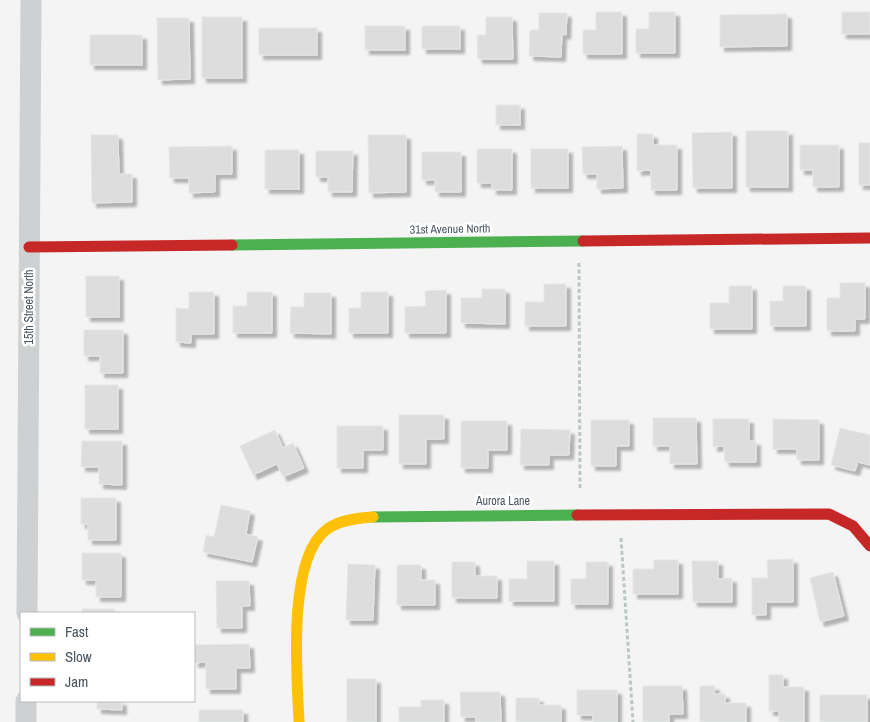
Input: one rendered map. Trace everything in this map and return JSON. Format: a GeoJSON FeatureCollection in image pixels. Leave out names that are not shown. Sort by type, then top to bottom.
{"type":"FeatureCollection","features":[{"type":"Feature","properties":{"kind":"street","name":"15th Street North"},"geometry":{"type":"LineString","coordinates":[[27,612],[31,0]]}},
{"type":"Feature","properties":{"kind":"street","name":"31st Avenue North"},"geometry":{"type":"LineString","coordinates":[[29,247],[870,238]]}},
{"type":"Feature","properties":{"kind":"street","name":"Aurora Lane"},"geometry":{"type":"LineString","coordinates":[[299,722],[298,610],[301,578],[308,554],[324,531],[345,521],[392,515],[829,514],[853,526],[870,546]]}},
{"type":"Feature","properties":{"kind":"street"},"geometry":{"type":"LineString","coordinates":[[26,702],[26,722]]}},
{"type":"Feature","properties":{"kind":"path"},"geometry":{"type":"LineString","coordinates":[[579,263],[580,490]]}},
{"type":"Feature","properties":{"kind":"path"},"geometry":{"type":"LineString","coordinates":[[621,538],[633,722]]}},
{"type":"Feature","properties":{"kind":"building"},"geometry":{"type":"Polygon","coordinates":[[[596,12],[622,12],[622,54],[583,54],[583,30],[596,30],[596,12]]]}},
{"type":"Feature","properties":{"kind":"building"},"geometry":{"type":"Polygon","coordinates":[[[649,12],[675,12],[675,53],[636,53],[636,29],[649,29],[649,12]]]}},
{"type":"Feature","properties":{"kind":"building"},"geometry":{"type":"Polygon","coordinates":[[[842,12],[870,12],[870,34],[842,34],[842,12]]]}},
{"type":"Feature","properties":{"kind":"building"},"geometry":{"type":"Polygon","coordinates":[[[539,13],[567,13],[566,35],[562,34],[561,57],[529,56],[530,30],[539,30],[539,13]]]}},
{"type":"Feature","properties":{"kind":"building"},"geometry":{"type":"Polygon","coordinates":[[[787,14],[787,46],[720,47],[720,15],[787,14]]]}},
{"type":"Feature","properties":{"kind":"building"},"geometry":{"type":"Polygon","coordinates":[[[202,17],[242,17],[242,78],[202,78],[202,17]]]}},
{"type":"Feature","properties":{"kind":"building"},"geometry":{"type":"Polygon","coordinates":[[[486,17],[512,17],[513,59],[478,59],[477,35],[486,35],[486,17]]]}},
{"type":"Feature","properties":{"kind":"building"},"geometry":{"type":"Polygon","coordinates":[[[157,18],[189,18],[190,79],[158,80],[157,18]]]}},
{"type":"Feature","properties":{"kind":"building"},"geometry":{"type":"Polygon","coordinates":[[[365,26],[405,26],[405,50],[365,50],[365,26]]]}},
{"type":"Feature","properties":{"kind":"building"},"geometry":{"type":"Polygon","coordinates":[[[422,26],[460,26],[460,49],[422,49],[422,26]]]}},
{"type":"Feature","properties":{"kind":"building"},"geometry":{"type":"Polygon","coordinates":[[[259,28],[317,28],[317,55],[259,55],[259,28]]]}},
{"type":"Feature","properties":{"kind":"building"},"geometry":{"type":"Polygon","coordinates":[[[90,35],[142,35],[142,65],[90,65],[90,35]]]}},
{"type":"Feature","properties":{"kind":"building"},"geometry":{"type":"Polygon","coordinates":[[[496,105],[520,105],[520,125],[496,125],[496,105]]]}},
{"type":"Feature","properties":{"kind":"building"},"geometry":{"type":"Polygon","coordinates":[[[746,131],[788,131],[788,187],[746,187],[746,131]]]}},
{"type":"Feature","properties":{"kind":"building"},"geometry":{"type":"Polygon","coordinates":[[[732,132],[732,188],[693,188],[692,133],[732,132]]]}},
{"type":"Feature","properties":{"kind":"building"},"geometry":{"type":"Polygon","coordinates":[[[637,134],[653,134],[653,145],[677,145],[677,190],[651,190],[651,170],[637,171],[637,134]]]}},
{"type":"Feature","properties":{"kind":"building"},"geometry":{"type":"Polygon","coordinates":[[[91,135],[118,135],[119,174],[132,174],[132,202],[92,203],[91,135]]]}},
{"type":"Feature","properties":{"kind":"building"},"geometry":{"type":"Polygon","coordinates":[[[368,135],[406,135],[406,192],[369,193],[368,135]]]}},
{"type":"Feature","properties":{"kind":"building"},"geometry":{"type":"Polygon","coordinates":[[[859,143],[870,143],[870,185],[859,185],[859,143]]]}},
{"type":"Feature","properties":{"kind":"building"},"geometry":{"type":"Polygon","coordinates":[[[800,145],[839,145],[839,187],[813,187],[813,170],[800,170],[800,145]]]}},
{"type":"Feature","properties":{"kind":"building"},"geometry":{"type":"Polygon","coordinates":[[[232,146],[232,174],[215,174],[215,192],[189,193],[189,178],[170,178],[169,147],[232,146]]]}},
{"type":"Feature","properties":{"kind":"building"},"geometry":{"type":"Polygon","coordinates":[[[622,146],[623,188],[597,189],[597,174],[583,174],[582,147],[622,146]]]}},
{"type":"Feature","properties":{"kind":"building"},"geometry":{"type":"Polygon","coordinates":[[[477,149],[512,149],[512,190],[492,190],[492,183],[477,183],[477,149]]]}},
{"type":"Feature","properties":{"kind":"building"},"geometry":{"type":"Polygon","coordinates":[[[531,149],[568,149],[568,188],[531,188],[531,149]]]}},
{"type":"Feature","properties":{"kind":"building"},"geometry":{"type":"Polygon","coordinates":[[[265,150],[299,150],[299,189],[265,189],[265,150]]]}},
{"type":"Feature","properties":{"kind":"building"},"geometry":{"type":"Polygon","coordinates":[[[316,151],[353,151],[352,192],[328,192],[328,177],[316,177],[316,151]]]}},
{"type":"Feature","properties":{"kind":"building"},"geometry":{"type":"Polygon","coordinates":[[[422,152],[461,152],[461,192],[435,192],[435,180],[422,180],[422,152]]]}},
{"type":"Feature","properties":{"kind":"building"},"geometry":{"type":"Polygon","coordinates":[[[86,276],[119,276],[119,317],[86,317],[86,276]]]}},
{"type":"Feature","properties":{"kind":"building"},"geometry":{"type":"Polygon","coordinates":[[[840,283],[865,283],[865,319],[855,319],[855,331],[827,331],[827,298],[840,298],[840,283]]]}},
{"type":"Feature","properties":{"kind":"building"},"geometry":{"type":"Polygon","coordinates":[[[544,284],[566,284],[566,326],[525,326],[525,302],[544,302],[544,284]]]}},
{"type":"Feature","properties":{"kind":"building"},"geometry":{"type":"Polygon","coordinates":[[[729,286],[752,286],[752,329],[710,329],[710,303],[729,303],[729,286]]]}},
{"type":"Feature","properties":{"kind":"building"},"geometry":{"type":"Polygon","coordinates":[[[783,286],[806,286],[806,326],[770,326],[770,301],[783,301],[783,286]]]}},
{"type":"Feature","properties":{"kind":"building"},"geometry":{"type":"Polygon","coordinates":[[[482,289],[505,289],[505,324],[461,323],[461,298],[482,298],[482,289]]]}},
{"type":"Feature","properties":{"kind":"building"},"geometry":{"type":"Polygon","coordinates":[[[446,290],[446,333],[405,333],[405,307],[426,306],[425,291],[446,290]]]}},
{"type":"Feature","properties":{"kind":"building"},"geometry":{"type":"Polygon","coordinates":[[[189,292],[214,292],[214,334],[191,334],[191,343],[176,342],[176,308],[189,309],[189,292]]]}},
{"type":"Feature","properties":{"kind":"building"},"geometry":{"type":"Polygon","coordinates":[[[247,292],[272,292],[272,333],[233,333],[233,306],[247,306],[247,292]]]}},
{"type":"Feature","properties":{"kind":"building"},"geometry":{"type":"Polygon","coordinates":[[[361,292],[388,292],[388,333],[349,333],[349,308],[361,308],[361,292]]]}},
{"type":"Feature","properties":{"kind":"building"},"geometry":{"type":"Polygon","coordinates":[[[304,293],[331,293],[331,334],[290,333],[291,307],[304,307],[304,293]]]}},
{"type":"Feature","properties":{"kind":"building"},"geometry":{"type":"Polygon","coordinates":[[[84,330],[123,330],[123,373],[100,373],[100,356],[84,356],[84,330]]]}},
{"type":"Feature","properties":{"kind":"building"},"geometry":{"type":"Polygon","coordinates":[[[85,385],[118,385],[118,429],[85,429],[85,385]]]}},
{"type":"Feature","properties":{"kind":"building"},"geometry":{"type":"Polygon","coordinates":[[[399,415],[444,415],[444,439],[426,439],[426,464],[399,464],[399,415]]]}},
{"type":"Feature","properties":{"kind":"building"},"geometry":{"type":"Polygon","coordinates":[[[653,418],[696,418],[697,464],[670,464],[670,446],[653,446],[653,418]]]}},
{"type":"Feature","properties":{"kind":"building"},"geometry":{"type":"Polygon","coordinates":[[[713,419],[749,419],[749,441],[756,441],[756,462],[725,462],[724,446],[713,447],[713,419]]]}},
{"type":"Feature","properties":{"kind":"building"},"geometry":{"type":"Polygon","coordinates":[[[773,419],[819,420],[819,460],[797,460],[797,449],[773,449],[773,419]]]}},
{"type":"Feature","properties":{"kind":"building"},"geometry":{"type":"Polygon","coordinates":[[[591,420],[629,420],[629,446],[616,446],[616,466],[591,466],[591,420]]]}},
{"type":"Feature","properties":{"kind":"building"},"geometry":{"type":"Polygon","coordinates":[[[461,421],[507,421],[507,450],[488,450],[488,468],[461,468],[461,421]]]}},
{"type":"Feature","properties":{"kind":"building"},"geometry":{"type":"Polygon","coordinates":[[[337,426],[383,426],[383,450],[363,450],[363,468],[337,468],[337,426]]]}},
{"type":"Feature","properties":{"kind":"building"},"geometry":{"type":"Polygon","coordinates":[[[840,428],[870,435],[870,465],[858,462],[855,471],[831,465],[840,428]]]}},
{"type":"Feature","properties":{"kind":"building"},"geometry":{"type":"Polygon","coordinates":[[[521,429],[570,430],[569,455],[549,455],[549,465],[520,465],[521,429]]]}},
{"type":"Feature","properties":{"kind":"building"},"geometry":{"type":"Polygon","coordinates":[[[275,430],[283,448],[293,443],[304,468],[283,477],[277,464],[253,475],[240,446],[275,430]]]}},
{"type":"Feature","properties":{"kind":"building"},"geometry":{"type":"Polygon","coordinates":[[[82,441],[122,441],[122,485],[99,484],[99,467],[81,467],[82,441]]]}},
{"type":"Feature","properties":{"kind":"building"},"geometry":{"type":"Polygon","coordinates":[[[81,498],[116,498],[116,540],[88,540],[88,524],[81,524],[81,498]]]}},
{"type":"Feature","properties":{"kind":"building"},"geometry":{"type":"Polygon","coordinates":[[[221,505],[250,511],[246,534],[258,537],[252,562],[203,552],[206,535],[214,537],[221,505]]]}},
{"type":"Feature","properties":{"kind":"building"},"geometry":{"type":"Polygon","coordinates":[[[82,553],[121,553],[121,597],[96,597],[96,580],[82,580],[82,553]]]}},
{"type":"Feature","properties":{"kind":"building"},"geometry":{"type":"Polygon","coordinates":[[[793,559],[793,602],[766,602],[766,615],[752,615],[752,578],[768,578],[767,560],[793,559]]]}},
{"type":"Feature","properties":{"kind":"building"},"geometry":{"type":"Polygon","coordinates":[[[654,560],[678,560],[678,594],[633,594],[633,569],[654,569],[654,560]]]}},
{"type":"Feature","properties":{"kind":"building"},"geometry":{"type":"Polygon","coordinates":[[[527,561],[554,561],[554,601],[509,601],[509,579],[527,579],[527,561]]]}},
{"type":"Feature","properties":{"kind":"building"},"geometry":{"type":"Polygon","coordinates":[[[692,561],[718,561],[718,579],[732,578],[732,602],[693,602],[692,561]]]}},
{"type":"Feature","properties":{"kind":"building"},"geometry":{"type":"Polygon","coordinates":[[[452,562],[475,562],[475,576],[497,576],[497,598],[452,598],[452,562]]]}},
{"type":"Feature","properties":{"kind":"building"},"geometry":{"type":"Polygon","coordinates":[[[586,562],[608,562],[608,604],[571,604],[571,579],[586,579],[586,562]]]}},
{"type":"Feature","properties":{"kind":"building"},"geometry":{"type":"Polygon","coordinates":[[[348,564],[375,565],[373,620],[346,620],[348,564]]]}},
{"type":"Feature","properties":{"kind":"building"},"geometry":{"type":"Polygon","coordinates":[[[397,565],[421,565],[421,580],[435,580],[435,605],[397,605],[397,565]]]}},
{"type":"Feature","properties":{"kind":"building"},"geometry":{"type":"Polygon","coordinates":[[[833,572],[844,616],[820,622],[810,578],[833,572]]]}},
{"type":"Feature","properties":{"kind":"building"},"geometry":{"type":"Polygon","coordinates":[[[216,581],[249,581],[250,606],[242,606],[242,628],[217,628],[216,581]]]}},
{"type":"Feature","properties":{"kind":"building"},"geometry":{"type":"Polygon","coordinates":[[[82,609],[114,609],[114,612],[82,612],[82,609]]]}},
{"type":"Feature","properties":{"kind":"building"},"geometry":{"type":"Polygon","coordinates":[[[249,644],[250,668],[236,668],[236,689],[206,689],[206,662],[195,663],[195,645],[249,644]]]}},
{"type":"Feature","properties":{"kind":"building"},"geometry":{"type":"Polygon","coordinates":[[[769,675],[783,675],[783,687],[804,687],[804,722],[779,722],[779,711],[769,711],[769,675]]]}},
{"type":"Feature","properties":{"kind":"building"},"geometry":{"type":"Polygon","coordinates":[[[347,679],[376,679],[376,722],[347,722],[347,679]]]}},
{"type":"Feature","properties":{"kind":"building"},"geometry":{"type":"Polygon","coordinates":[[[643,686],[682,686],[683,714],[669,714],[669,722],[643,722],[643,686]]]}},
{"type":"Feature","properties":{"kind":"building"},"geometry":{"type":"Polygon","coordinates":[[[700,686],[715,686],[714,694],[725,694],[725,703],[746,703],[746,722],[700,722],[700,686]]]}},
{"type":"Feature","properties":{"kind":"building"},"geometry":{"type":"Polygon","coordinates":[[[577,690],[617,690],[617,722],[593,722],[593,715],[577,715],[577,690]]]}},
{"type":"Feature","properties":{"kind":"building"},"geometry":{"type":"Polygon","coordinates":[[[460,692],[500,692],[501,722],[476,722],[476,717],[461,717],[460,692]]]}},
{"type":"Feature","properties":{"kind":"building"},"geometry":{"type":"Polygon","coordinates":[[[820,695],[867,695],[867,722],[820,722],[820,695]]]}},
{"type":"Feature","properties":{"kind":"building"},"geometry":{"type":"Polygon","coordinates":[[[516,698],[539,698],[539,705],[561,705],[561,722],[516,722],[516,698]]]}},
{"type":"Feature","properties":{"kind":"building"},"geometry":{"type":"Polygon","coordinates":[[[421,700],[444,700],[444,722],[399,722],[399,707],[421,707],[421,700]]]}},
{"type":"Feature","properties":{"kind":"building"},"geometry":{"type":"Polygon","coordinates":[[[97,702],[122,702],[122,710],[97,709],[97,702]]]}},
{"type":"Feature","properties":{"kind":"building"},"geometry":{"type":"Polygon","coordinates":[[[199,710],[243,710],[243,722],[199,722],[199,710]]]}},
{"type":"Feature","properties":{"kind":"traffic: fast"},"geometry":{"type":"LineString","coordinates":[[232,245],[583,241]]}},
{"type":"Feature","properties":{"kind":"traffic: fast"},"geometry":{"type":"LineString","coordinates":[[373,517],[577,515]]}},
{"type":"Feature","properties":{"kind":"traffic: slow"},"geometry":{"type":"LineString","coordinates":[[299,722],[296,649],[297,620],[305,566],[314,545],[326,530],[342,522],[373,517]]}},
{"type":"Feature","properties":{"kind":"traffic: jam"},"geometry":{"type":"LineString","coordinates":[[583,241],[870,238]]}},
{"type":"Feature","properties":{"kind":"traffic: jam"},"geometry":{"type":"LineString","coordinates":[[29,247],[232,245]]}},
{"type":"Feature","properties":{"kind":"traffic: jam"},"geometry":{"type":"LineString","coordinates":[[577,515],[829,514],[853,526],[870,546]]}}]}
